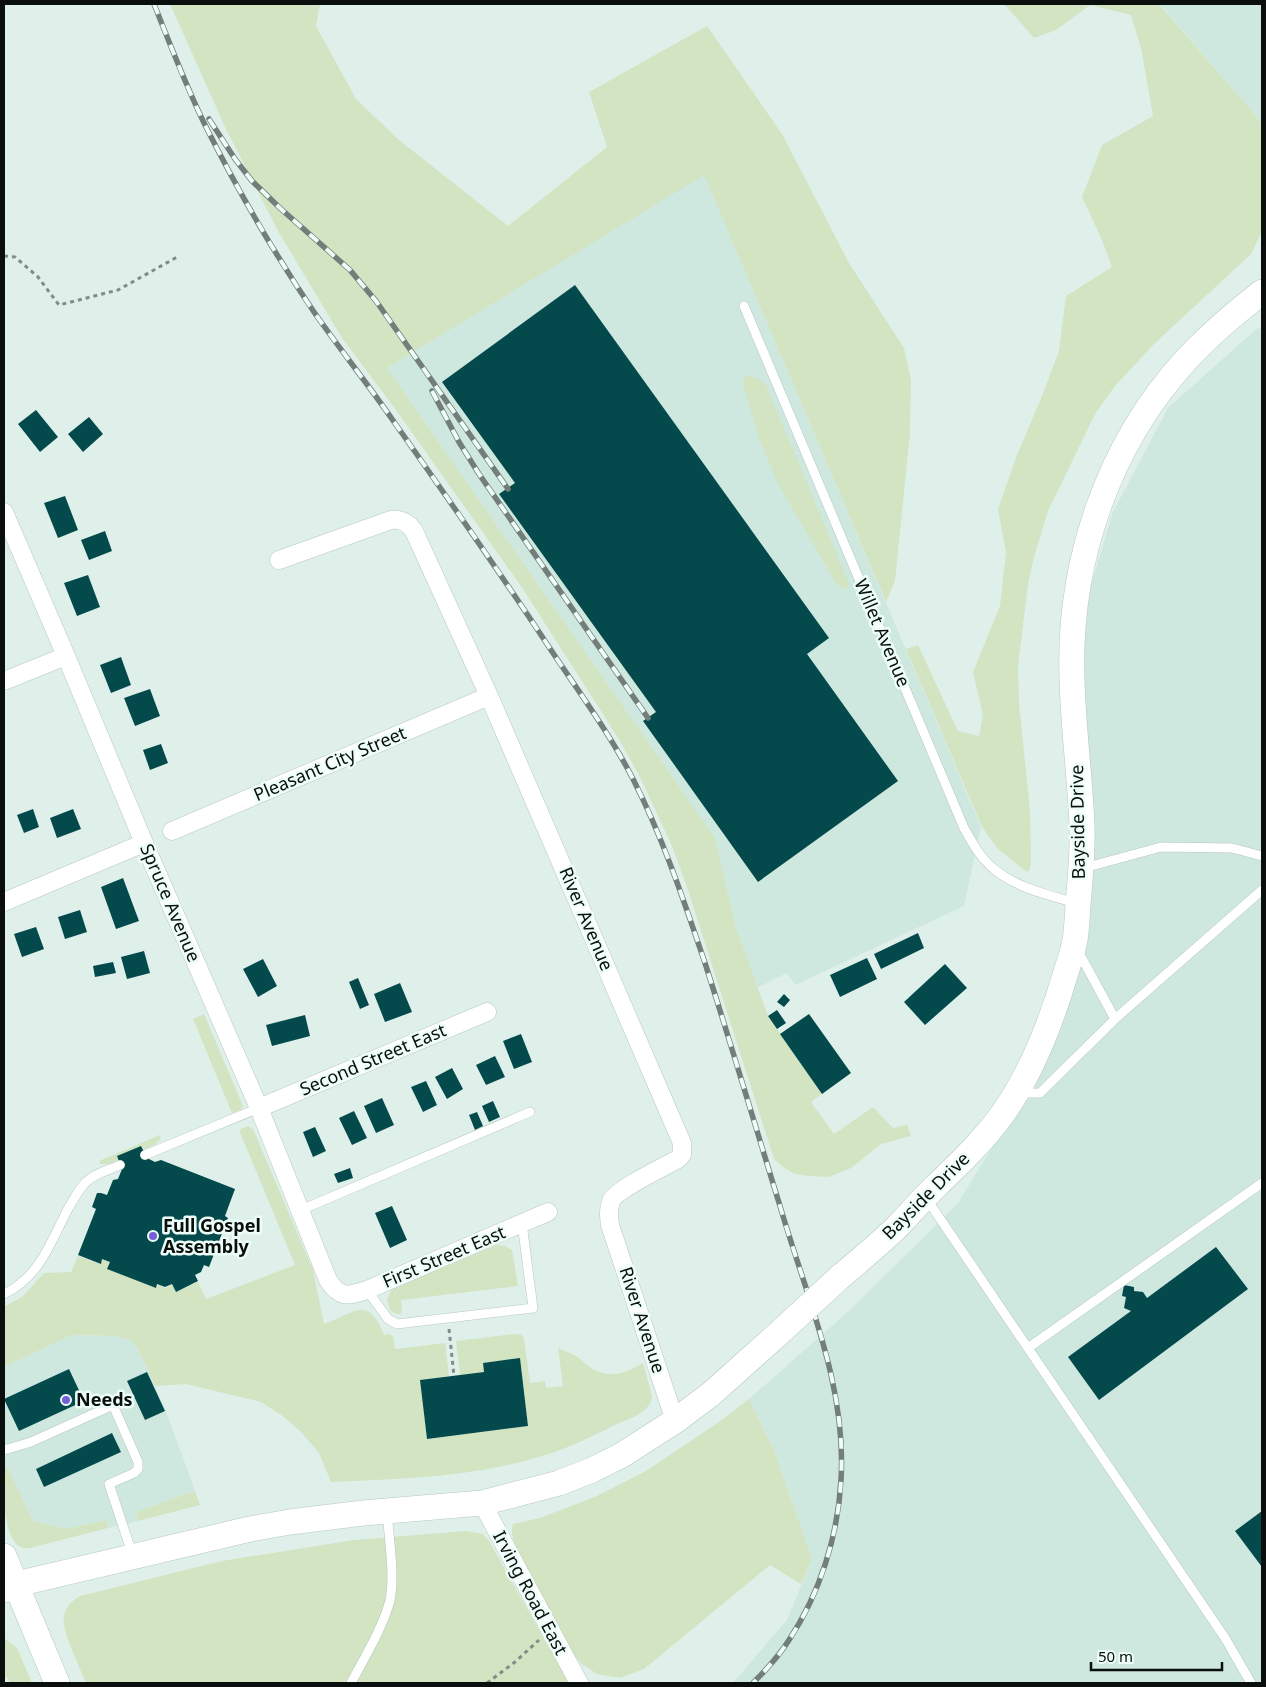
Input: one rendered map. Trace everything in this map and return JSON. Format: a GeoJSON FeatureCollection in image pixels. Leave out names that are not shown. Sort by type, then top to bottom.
{"type":"FeatureCollection","features":[{"type":"Feature","properties":{"kind":"main road","name":"Bayside Drive"},"geometry":{"type":"LineString","coordinates":[[10,1587],[250,1529],[363,1513],[482,1503],[559,1483],[592,1470],[642,1443],[711,1394],[895,1229],[977,1144],[1004,1112],[1025,1075],[1052,1015],[1074,944],[1082,868],[1082,828],[1072,680],[1072,628],[1081,570],[1095,516],[1119,457],[1148,407],[1167,382],[1206,339],[1262,292]]}},
{"type":"Feature","properties":{"kind":"main road"},"geometry":{"type":"LineString","coordinates":[[4,1556],[10,1587],[58,1683]]}},
{"type":"Feature","properties":{"kind":"street","name":"Spruce Avenue"},"geometry":{"type":"LineString","coordinates":[[4,512],[258,1108],[328,1280],[338,1292]]}},
{"type":"Feature","properties":{"kind":"street","name":"River Avenue"},"geometry":{"type":"LineString","coordinates":[[279,560],[390,520],[406,522],[414,531],[489,696],[682,1143],[682,1155],[678,1159],[619,1192],[611,1202],[609,1210],[610,1225],[675,1421]]}},
{"type":"Feature","properties":{"kind":"street"},"geometry":{"type":"LineString","coordinates":[[4,681],[66,656]]}},
{"type":"Feature","properties":{"kind":"street","name":"Pleasant City Street"},"geometry":{"type":"LineString","coordinates":[[172,831],[489,696]]}},
{"type":"Feature","properties":{"kind":"street"},"geometry":{"type":"LineString","coordinates":[[4,902],[144,843]]}},
{"type":"Feature","properties":{"kind":"street","name":"Second Street East"},"geometry":{"type":"LineString","coordinates":[[258,1108],[487,1012]]}},
{"type":"Feature","properties":{"kind":"street","name":"First Street East"},"geometry":{"type":"LineString","coordinates":[[338,1292],[343,1295],[350,1295],[367,1290],[548,1212]]}},
{"type":"Feature","properties":{"kind":"street","name":"Irving Road East"},"geometry":{"type":"LineString","coordinates":[[482,1503],[579,1683]]}},
{"type":"Feature","properties":{"kind":"lane","name":"Willet Avenue"},"geometry":{"type":"LineString","coordinates":[[744,306],[964,828],[978,852],[994,869],[1023,886],[1078,904]]}},
{"type":"Feature","properties":{"kind":"lane"},"geometry":{"type":"LineString","coordinates":[[1082,868],[1161,847],[1232,848],[1262,856]]}},
{"type":"Feature","properties":{"kind":"lane"},"geometry":{"type":"LineString","coordinates":[[1015,1094],[1040,1093],[1115,1019],[1262,890]]}},
{"type":"Feature","properties":{"kind":"lane"},"geometry":{"type":"LineString","coordinates":[[1074,944],[1115,1019]]}},
{"type":"Feature","properties":{"kind":"lane"},"geometry":{"type":"LineString","coordinates":[[145,1155],[258,1108]]}},
{"type":"Feature","properties":{"kind":"lane"},"geometry":{"type":"LineString","coordinates":[[301,1210],[530,1112]]}},
{"type":"Feature","properties":{"kind":"lane"},"geometry":{"type":"LineString","coordinates":[[4,1294],[13,1290],[28,1278],[42,1262],[76,1195],[86,1182],[100,1173],[120,1165]]}},
{"type":"Feature","properties":{"kind":"lane"},"geometry":{"type":"LineString","coordinates":[[1028,1348],[1262,1182]]}},
{"type":"Feature","properties":{"kind":"lane"},"geometry":{"type":"LineString","coordinates":[[925,1197],[1225,1638],[1251,1683]]}},
{"type":"Feature","properties":{"kind":"lane"},"geometry":{"type":"LineString","coordinates":[[367,1290],[388,1319],[398,1324],[533,1308],[522,1223]]}},
{"type":"Feature","properties":{"kind":"lane"},"geometry":{"type":"LineString","coordinates":[[4,1450],[31,1442],[113,1405],[138,1462],[138,1469],[134,1473],[108,1484],[133,1556]]}},
{"type":"Feature","properties":{"kind":"lane"},"geometry":{"type":"LineString","coordinates":[[351,1683],[382,1622],[390,1599],[391,1572],[387,1512]]}},
{"type":"Feature","properties":{"kind":"path"},"geometry":{"type":"LineString","coordinates":[[4,256],[15,256],[38,277],[59,305],[118,290],[179,256]]}},
{"type":"Feature","properties":{"kind":"path"},"geometry":{"type":"LineString","coordinates":[[447,1318],[454,1376]]}},
{"type":"Feature","properties":{"kind":"path"},"geometry":{"type":"LineString","coordinates":[[487,1683],[515,1662],[550,1630]]}},
{"type":"Feature","properties":{"kind":"shaded area"},"geometry":{"type":"Polygon","coordinates":[[[1160,4],[1262,4],[1262,123],[1160,4]]]}},
{"type":"Feature","properties":{"kind":"shaded area"},"geometry":{"type":"Polygon","coordinates":[[[704,174],[981,827],[964,906],[795,985],[787,973],[757,988],[736,928],[715,838],[387,368],[704,174]]]}},
{"type":"Feature","properties":{"kind":"shaded area"},"geometry":{"type":"Polygon","coordinates":[[[1262,326],[1262,1683],[733,1683],[787,1620],[812,1559],[775,1453],[749,1399],[850,1310],[958,1203],[1026,1093],[1074,944],[1071,652],[1113,512],[1168,408],[1262,326]]]}},
{"type":"Feature","properties":{"kind":"shaded area","name":"Needs"},"geometry":{"type":"Polygon","coordinates":[[[72,1335],[118,1336],[133,1342],[137,1347],[166,1411],[195,1491],[136,1512],[138,1521],[108,1528],[106,1520],[65,1529],[32,1521],[4,1464],[4,1367],[72,1335]]]}},
{"type":"Feature","properties":{"kind":"green space"},"geometry":{"type":"Polygon","coordinates":[[[170,4],[320,4],[316,26],[356,99],[399,140],[508,226],[607,147],[589,92],[707,26],[782,134],[849,263],[904,348],[911,380],[910,433],[895,581],[886,602],[704,175],[387,368],[715,838],[736,928],[768,1016],[822,1094],[811,1102],[834,1134],[873,1107],[893,1128],[907,1125],[911,1136],[881,1144],[851,1168],[829,1177],[795,1174],[774,1159],[688,890],[672,846],[640,777],[620,741],[523,589],[396,410],[342,338],[278,231],[226,129],[170,4]]]}},
{"type":"Feature","properties":{"kind":"green space"},"geometry":{"type":"Polygon","coordinates":[[[1004,4],[1159,4],[1262,123],[1262,231],[1251,254],[1155,343],[1115,386],[1095,414],[1048,511],[1028,584],[1018,666],[1019,704],[1030,810],[1031,862],[1028,872],[997,848],[982,827],[906,649],[918,645],[958,731],[979,736],[983,715],[973,672],[1000,606],[1006,552],[998,509],[1017,455],[1059,351],[1066,296],[1112,267],[1082,197],[1102,145],[1153,116],[1141,48],[1131,15],[1090,5],[1056,30],[1034,38],[1004,4]]]}},
{"type":"Feature","properties":{"kind":"green space"},"geometry":{"type":"Polygon","coordinates":[[[746,376],[758,378],[766,385],[848,581],[849,585],[845,589],[836,583],[777,482],[759,438],[743,384],[746,376]]]}},
{"type":"Feature","properties":{"kind":"green space"},"geometry":{"type":"Polygon","coordinates":[[[204,1014],[243,1106],[241,1110],[232,1113],[193,1019],[204,1014]]]}},
{"type":"Feature","properties":{"kind":"green space"},"geometry":{"type":"Polygon","coordinates":[[[248,1126],[253,1129],[313,1270],[324,1324],[360,1310],[373,1314],[384,1335],[390,1334],[393,1337],[395,1349],[445,1343],[449,1376],[420,1380],[427,1439],[528,1426],[520,1358],[483,1363],[484,1372],[460,1375],[456,1341],[515,1334],[522,1335],[530,1383],[545,1381],[546,1388],[563,1386],[558,1348],[576,1356],[588,1366],[602,1373],[616,1374],[630,1370],[643,1363],[652,1396],[648,1407],[632,1418],[572,1445],[519,1462],[439,1476],[331,1482],[319,1453],[302,1433],[283,1416],[261,1402],[186,1384],[155,1386],[137,1347],[133,1342],[118,1336],[72,1335],[4,1367],[4,1307],[23,1296],[44,1273],[71,1272],[78,1256],[100,1264],[102,1259],[110,1262],[107,1269],[156,1288],[158,1285],[165,1288],[172,1285],[176,1292],[198,1282],[206,1299],[295,1265],[239,1130],[248,1126]]]}},
{"type":"Feature","properties":{"kind":"green space"},"geometry":{"type":"Polygon","coordinates":[[[160,1135],[161,1138],[156,1144],[143,1150],[141,1146],[117,1156],[118,1160],[109,1164],[100,1164],[99,1161],[160,1135]]]}},
{"type":"Feature","properties":{"kind":"green space"},"geometry":{"type":"Polygon","coordinates":[[[497,1245],[505,1246],[512,1250],[518,1286],[401,1300],[401,1314],[396,1314],[390,1310],[387,1299],[391,1290],[395,1287],[497,1245]]]}},
{"type":"Feature","properties":{"kind":"green space"},"geometry":{"type":"Polygon","coordinates":[[[749,1399],[775,1453],[812,1559],[801,1584],[770,1565],[644,1669],[620,1678],[597,1674],[582,1664],[572,1653],[545,1608],[524,1569],[517,1551],[512,1535],[513,1524],[540,1518],[597,1496],[646,1471],[719,1422],[749,1399]]]}},
{"type":"Feature","properties":{"kind":"green space"},"geometry":{"type":"Polygon","coordinates":[[[4,1464],[33,1521],[65,1529],[106,1520],[108,1528],[30,1548],[20,1547],[13,1540],[6,1516],[4,1464]]]}},
{"type":"Feature","properties":{"kind":"green space"},"geometry":{"type":"Polygon","coordinates":[[[195,1491],[200,1505],[138,1521],[136,1512],[195,1491]]]}},
{"type":"Feature","properties":{"kind":"green space"},"geometry":{"type":"Polygon","coordinates":[[[466,1531],[483,1534],[489,1541],[569,1683],[86,1683],[64,1627],[64,1614],[67,1607],[80,1596],[222,1561],[354,1540],[466,1531]]]}},
{"type":"Feature","properties":{"kind":"green space"},"geometry":{"type":"Polygon","coordinates":[[[4,1638],[17,1648],[32,1683],[10,1683],[7,1677],[4,1677],[4,1638]]]}},
{"type":"Feature","properties":{"kind":"building"},"geometry":{"type":"Polygon","coordinates":[[[575,285],[829,638],[807,654],[898,781],[758,882],[643,721],[656,712],[499,494],[515,483],[442,382],[575,285]]]}},
{"type":"Feature","properties":{"kind":"building"},"geometry":{"type":"Polygon","coordinates":[[[36,410],[58,437],[40,452],[18,424],[36,410]]]}},
{"type":"Feature","properties":{"kind":"building"},"geometry":{"type":"Polygon","coordinates":[[[89,417],[103,434],[83,452],[68,434],[89,417]]]}},
{"type":"Feature","properties":{"kind":"building"},"geometry":{"type":"Polygon","coordinates":[[[65,496],[78,530],[58,538],[44,503],[65,496]]]}},
{"type":"Feature","properties":{"kind":"building"},"geometry":{"type":"Polygon","coordinates":[[[105,531],[112,551],[89,560],[81,540],[105,531]]]}},
{"type":"Feature","properties":{"kind":"building"},"geometry":{"type":"Polygon","coordinates":[[[88,575],[100,607],[77,616],[64,583],[88,575]]]}},
{"type":"Feature","properties":{"kind":"building"},"geometry":{"type":"Polygon","coordinates":[[[121,657],[131,685],[111,693],[100,665],[121,657]]]}},
{"type":"Feature","properties":{"kind":"building"},"geometry":{"type":"Polygon","coordinates":[[[150,689],[160,716],[135,726],[124,698],[150,689]]]}},
{"type":"Feature","properties":{"kind":"building"},"geometry":{"type":"Polygon","coordinates":[[[161,744],[168,763],[150,770],[143,750],[161,744]]]}},
{"type":"Feature","properties":{"kind":"building"},"geometry":{"type":"Polygon","coordinates":[[[33,809],[39,827],[24,833],[17,815],[33,809]]]}},
{"type":"Feature","properties":{"kind":"building"},"geometry":{"type":"Polygon","coordinates":[[[73,809],[81,829],[57,838],[50,818],[73,809]]]}},
{"type":"Feature","properties":{"kind":"building"},"geometry":{"type":"Polygon","coordinates":[[[123,878],[139,921],[116,929],[101,887],[123,878]]]}},
{"type":"Feature","properties":{"kind":"building"},"geometry":{"type":"Polygon","coordinates":[[[80,910],[87,932],[65,939],[58,917],[80,910]]]}},
{"type":"Feature","properties":{"kind":"building"},"geometry":{"type":"Polygon","coordinates":[[[36,927],[44,949],[22,957],[14,934],[36,927]]]}},
{"type":"Feature","properties":{"kind":"building"},"geometry":{"type":"Polygon","coordinates":[[[918,933],[924,948],[881,969],[874,954],[918,933]]]}},
{"type":"Feature","properties":{"kind":"building"},"geometry":{"type":"Polygon","coordinates":[[[144,951],[150,973],[127,979],[121,957],[144,951]]]}},
{"type":"Feature","properties":{"kind":"building"},"geometry":{"type":"Polygon","coordinates":[[[867,958],[877,979],[840,997],[830,975],[867,958]]]}},
{"type":"Feature","properties":{"kind":"building"},"geometry":{"type":"Polygon","coordinates":[[[263,959],[277,986],[258,997],[243,969],[263,959]]]}},
{"type":"Feature","properties":{"kind":"building"},"geometry":{"type":"Polygon","coordinates":[[[113,962],[116,973],[95,977],[93,966],[113,962]]]}},
{"type":"Feature","properties":{"kind":"building"},"geometry":{"type":"Polygon","coordinates":[[[945,964],[967,988],[925,1025],[904,1002],[945,964]]]}},
{"type":"Feature","properties":{"kind":"building"},"geometry":{"type":"Polygon","coordinates":[[[358,978],[369,1005],[360,1009],[349,982],[358,978]]]}},
{"type":"Feature","properties":{"kind":"building"},"geometry":{"type":"Polygon","coordinates":[[[400,983],[412,1012],[385,1022],[374,994],[400,983]]]}},
{"type":"Feature","properties":{"kind":"building"},"geometry":{"type":"Polygon","coordinates":[[[784,994],[790,1000],[784,1007],[777,1002],[784,994]]]}},
{"type":"Feature","properties":{"kind":"building"},"geometry":{"type":"Polygon","coordinates":[[[777,1010],[786,1023],[777,1029],[768,1016],[777,1010]]]}},
{"type":"Feature","properties":{"kind":"building"},"geometry":{"type":"Polygon","coordinates":[[[809,1014],[851,1073],[822,1094],[780,1034],[809,1014]]]}},
{"type":"Feature","properties":{"kind":"building"},"geometry":{"type":"Polygon","coordinates":[[[305,1015],[310,1036],[272,1046],[266,1025],[305,1015]]]}},
{"type":"Feature","properties":{"kind":"building"},"geometry":{"type":"Polygon","coordinates":[[[521,1034],[532,1062],[514,1069],[503,1041],[521,1034]]]}},
{"type":"Feature","properties":{"kind":"building"},"geometry":{"type":"Polygon","coordinates":[[[495,1056],[505,1077],[486,1085],[476,1065],[495,1056]]]}},
{"type":"Feature","properties":{"kind":"building"},"geometry":{"type":"Polygon","coordinates":[[[452,1068],[463,1089],[447,1099],[435,1077],[452,1068]]]}},
{"type":"Feature","properties":{"kind":"building"},"geometry":{"type":"Polygon","coordinates":[[[426,1081],[437,1105],[423,1112],[411,1087],[426,1081]]]}},
{"type":"Feature","properties":{"kind":"building"},"geometry":{"type":"Polygon","coordinates":[[[382,1098],[394,1125],[376,1133],[364,1106],[382,1098]]]}},
{"type":"Feature","properties":{"kind":"building"},"geometry":{"type":"Polygon","coordinates":[[[493,1101],[500,1117],[489,1122],[482,1106],[493,1101]]]}},
{"type":"Feature","properties":{"kind":"building"},"geometry":{"type":"Polygon","coordinates":[[[354,1111],[367,1138],[352,1145],[339,1118],[354,1111]]]}},
{"type":"Feature","properties":{"kind":"building"},"geometry":{"type":"Polygon","coordinates":[[[477,1112],[483,1126],[475,1130],[469,1115],[477,1112]]]}},
{"type":"Feature","properties":{"kind":"building"},"geometry":{"type":"Polygon","coordinates":[[[315,1127],[326,1151],[313,1157],[303,1132],[315,1127]]]}},
{"type":"Feature","properties":{"kind":"building","name":"Full Gospel Assembly"},"geometry":{"type":"Polygon","coordinates":[[[141,1146],[147,1158],[155,1162],[161,1160],[235,1189],[225,1216],[228,1218],[209,1267],[204,1265],[201,1272],[195,1275],[198,1281],[176,1292],[172,1284],[165,1287],[157,1284],[156,1288],[107,1269],[110,1262],[102,1259],[101,1264],[78,1255],[96,1209],[92,1207],[97,1193],[107,1195],[113,1180],[118,1179],[122,1169],[117,1156],[141,1146]]]}},
{"type":"Feature","properties":{"kind":"building"},"geometry":{"type":"Polygon","coordinates":[[[350,1168],[353,1178],[338,1183],[334,1174],[350,1168]]]}},
{"type":"Feature","properties":{"kind":"building"},"geometry":{"type":"Polygon","coordinates":[[[392,1206],[407,1240],[390,1248],[375,1213],[392,1206]]]}},
{"type":"Feature","properties":{"kind":"building"},"geometry":{"type":"Polygon","coordinates":[[[1216,1247],[1248,1289],[1099,1400],[1068,1357],[1131,1311],[1124,1308],[1126,1297],[1122,1296],[1124,1285],[1134,1287],[1134,1291],[1143,1292],[1147,1298],[1216,1247]]]}},
{"type":"Feature","properties":{"kind":"building"},"geometry":{"type":"Polygon","coordinates":[[[520,1358],[528,1426],[427,1439],[420,1380],[484,1372],[483,1363],[520,1358]]]}},
{"type":"Feature","properties":{"kind":"building"},"geometry":{"type":"Polygon","coordinates":[[[69,1369],[84,1401],[19,1431],[4,1399],[69,1369]]]}},
{"type":"Feature","properties":{"kind":"building"},"geometry":{"type":"Polygon","coordinates":[[[147,1372],[165,1411],[145,1420],[127,1381],[147,1372]]]}},
{"type":"Feature","properties":{"kind":"building"},"geometry":{"type":"Polygon","coordinates":[[[112,1433],[121,1452],[44,1487],[36,1469],[112,1433]]]}},
{"type":"Feature","properties":{"kind":"building"},"geometry":{"type":"Polygon","coordinates":[[[1262,1511],[1262,1567],[1235,1531],[1262,1511]]]}},
{"type":"Feature","properties":{"kind":"railway"},"geometry":{"type":"LineString","coordinates":[[154,4],[178,65],[205,125],[256,220],[314,312],[509,587],[603,727],[644,801],[681,893],[715,993],[812,1307],[831,1375],[838,1410],[841,1480],[836,1522],[826,1563],[800,1622],[781,1652],[753,1683]]}},
{"type":"Feature","properties":{"kind":"railway"},"geometry":{"type":"LineString","coordinates":[[209,119],[252,181],[350,270],[376,301],[508,489]]}},
{"type":"Feature","properties":{"kind":"railway"},"geometry":{"type":"LineString","coordinates":[[432,391],[459,442],[479,474],[648,718]]}},
{"type":"Feature","properties":{"kind":"place","name":"Full Gospel Assembly"},"geometry":{"type":"Point","coordinates":[153,1236]}},
{"type":"Feature","properties":{"kind":"place","name":"Needs"},"geometry":{"type":"Point","coordinates":[66,1400]}}]}
